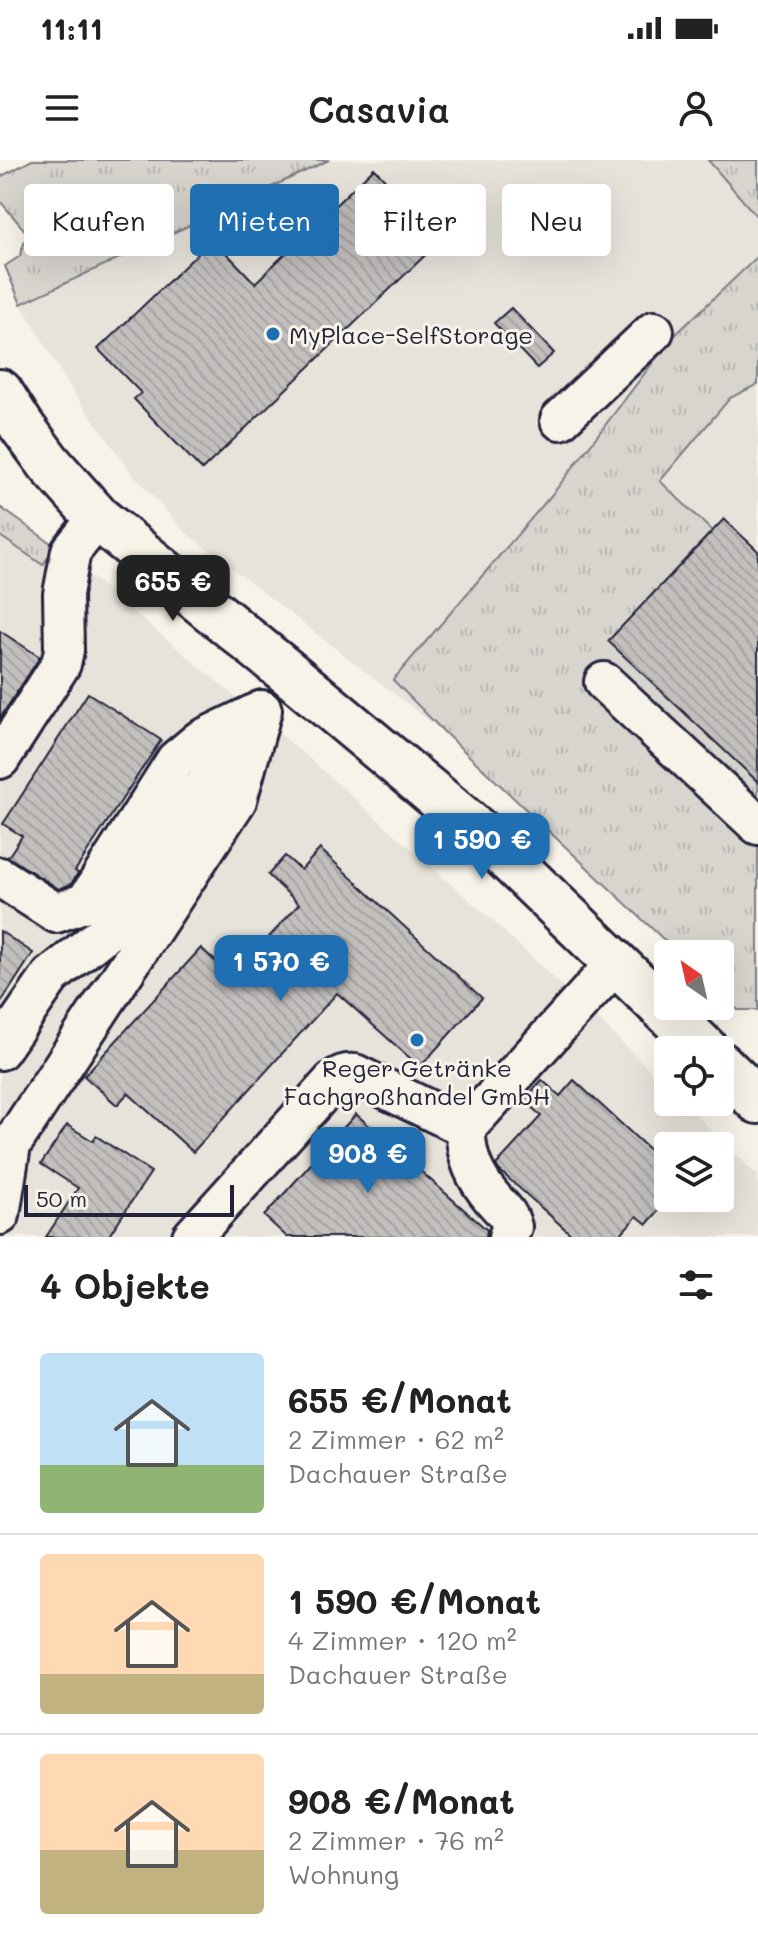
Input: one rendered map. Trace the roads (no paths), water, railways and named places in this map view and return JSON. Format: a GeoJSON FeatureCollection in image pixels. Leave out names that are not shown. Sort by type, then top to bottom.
{"type":"FeatureCollection","features":[{"type":"Feature","properties":{"kind":"main road"},"geometry":{"type":"LineString","coordinates":[[0,392],[49,463],[98,518],[485,837],[692,1036]]}},
{"type":"Feature","properties":{"kind":"lane"},"geometry":{"type":"LineString","coordinates":[[560,420],[654,331]]}},
{"type":"Feature","properties":{"kind":"lane"},"geometry":{"type":"LineString","coordinates":[[0,759],[61,664],[64,650],[63,594],[71,551],[98,518]]}},
{"type":"Feature","properties":{"kind":"lane"},"geometry":{"type":"LineString","coordinates":[[0,1050],[51,976],[111,928],[208,781],[291,675]]}},
{"type":"Feature","properties":{"kind":"lane"},"geometry":{"type":"LineString","coordinates":[[604,682],[758,825]]}},
{"type":"Feature","properties":{"kind":"lane"},"geometry":{"type":"LineString","coordinates":[[0,877],[56,913],[86,902],[176,760],[200,740],[262,710]]}},
{"type":"Feature","properties":{"kind":"lane"},"geometry":{"type":"LineString","coordinates":[[0,1215],[11,1145],[237,800],[262,710]]}},
{"type":"Feature","properties":{"kind":"lane"},"geometry":{"type":"LineString","coordinates":[[508,1237],[512,1227],[508,1214],[475,1174],[466,1146],[466,1128],[616,963]]}},
{"type":"Feature","properties":{"kind":"lane"},"geometry":{"type":"LineString","coordinates":[[192,1237],[341,1075],[355,1074],[466,1128]]}},
{"type":"Feature","properties":{"kind":"place","name":"MyPlace-SelfStorage"},"geometry":{"type":"Point","coordinates":[273,334]}},
{"type":"Feature","properties":{"kind":"place","name":"Reger Getränke Fachgroßhandel GmbH"},"geometry":{"type":"Point","coordinates":[417,1040]}}]}
